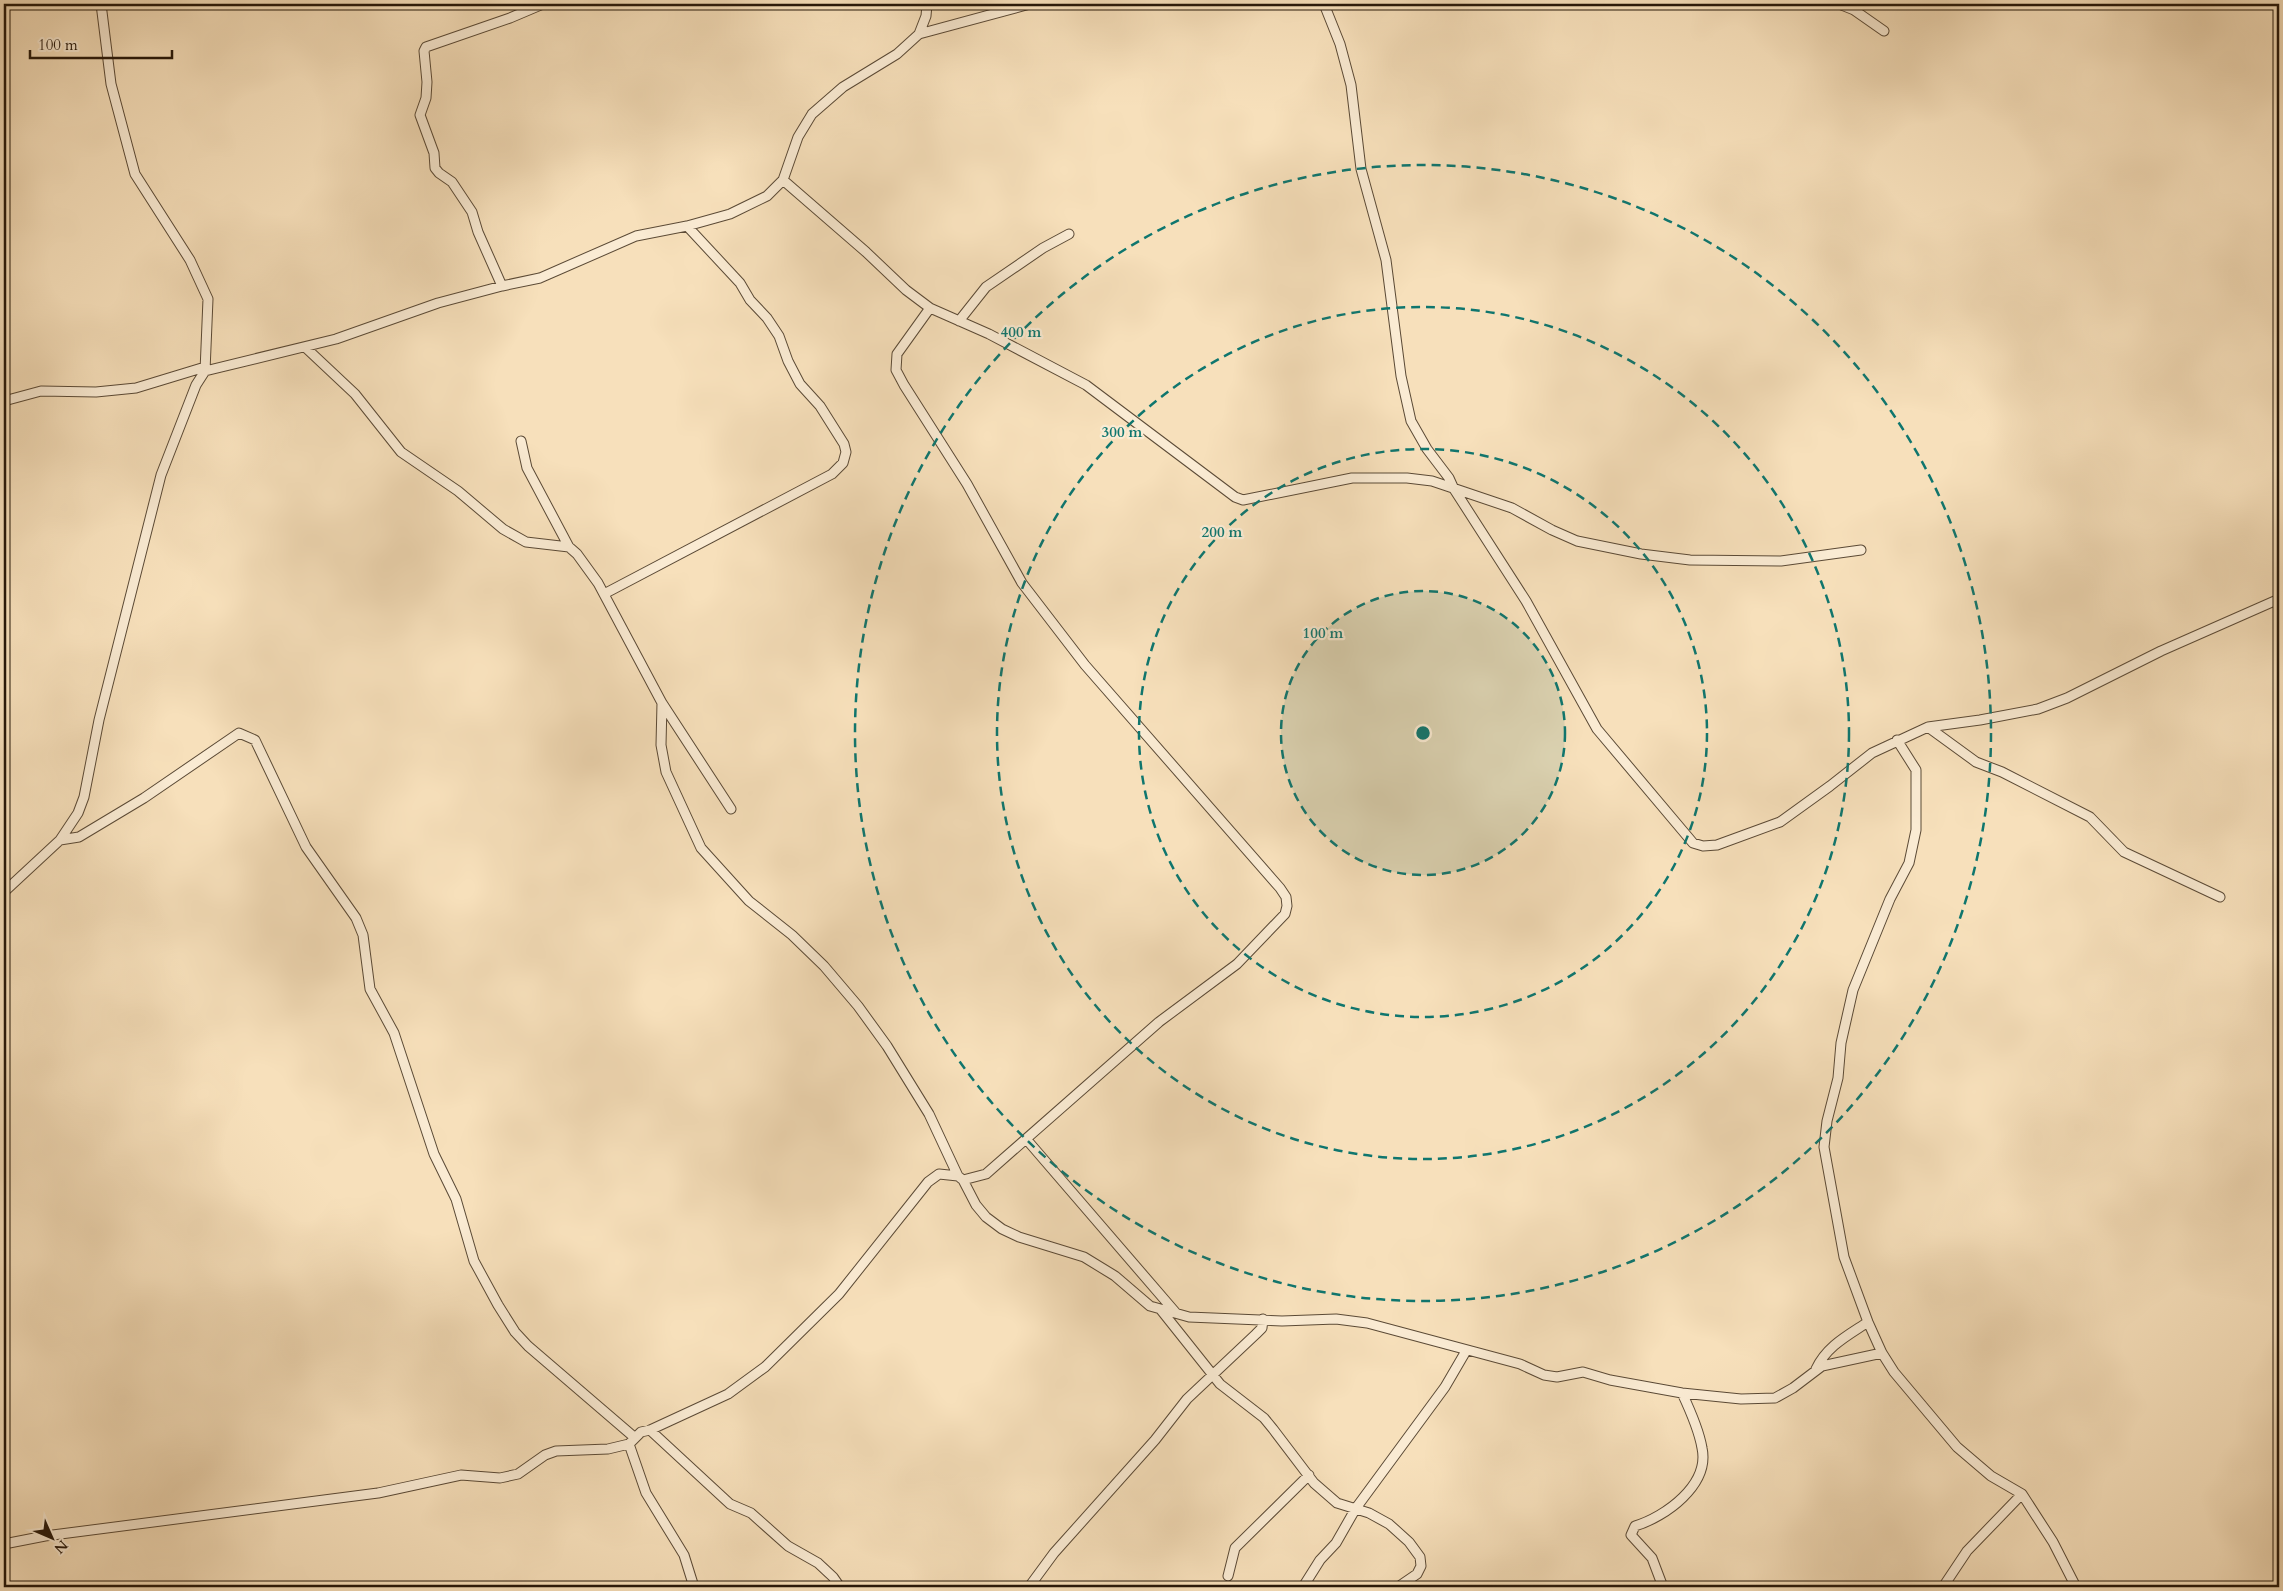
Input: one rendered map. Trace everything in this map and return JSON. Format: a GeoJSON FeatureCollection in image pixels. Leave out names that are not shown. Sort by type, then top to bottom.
{"type":"FeatureCollection","features":[{"type":"Feature","properties":{"kind":"street"},"geometry":{"type":"LineString","coordinates":[[4,892],[60,840],[78,813],[84,797],[99,720],[161,475],[196,384],[205,369],[208,299],[190,260],[136,174],[111,84],[101,4]]}},
{"type":"Feature","properties":{"kind":"street"},"geometry":{"type":"LineString","coordinates":[[502,286],[478,232],[472,212],[452,182],[439,174],[435,168],[434,153],[420,115],[426,98],[424,51],[426,47],[510,18],[543,4]]}},
{"type":"Feature","properties":{"kind":"street"},"geometry":{"type":"LineString","coordinates":[[4,401],[41,391],[96,392],[136,388],[205,369],[305,347],[438,303],[540,278],[636,236],[687,226],[730,214],[766,196],[783,180],[798,137],[812,114],[842,87],[897,54],[919,34],[926,16],[927,4]]}},
{"type":"Feature","properties":{"kind":"street"},"geometry":{"type":"LineString","coordinates":[[919,34],[1030,4]]}},
{"type":"Feature","properties":{"kind":"street"},"geometry":{"type":"LineString","coordinates":[[1324,4],[1340,44],[1351,85],[1361,169],[1386,260],[1401,376],[1411,421],[1427,449],[1449,478],[1454,489],[1526,601],[1597,729],[1693,843],[1703,846],[1717,845],[1780,822],[1872,753],[1928,727],[2038,709],[2067,698],[2161,651],[2279,599]]}},
{"type":"Feature","properties":{"kind":"street"},"geometry":{"type":"LineString","coordinates":[[1839,4],[1854,10],[1884,31]]}},
{"type":"Feature","properties":{"kind":"street"},"geometry":{"type":"LineString","coordinates":[[783,180],[866,252],[906,290],[930,308],[988,334],[1086,385],[1235,497],[1243,500],[1352,478],[1407,478],[1432,481],[1512,508],[1576,540],[1641,554],[1690,560],[1781,561],[1861,550]]}},
{"type":"Feature","properties":{"kind":"street"},"geometry":{"type":"LineString","coordinates":[[604,594],[832,474],[843,463],[846,452],[844,444],[820,406],[800,384],[788,361],[779,336],[767,318],[750,300],[740,283],[687,226]]}},
{"type":"Feature","properties":{"kind":"street"},"geometry":{"type":"LineString","coordinates":[[959,321],[986,287],[1042,248],[1069,234]]}},
{"type":"Feature","properties":{"kind":"street"},"geometry":{"type":"LineString","coordinates":[[4,1544],[46,1536],[378,1493],[461,1475],[500,1478],[518,1474],[545,1455],[556,1451],[608,1449],[631,1441],[641,1432],[650,1430],[728,1394],[765,1367],[839,1294],[928,1182],[939,1174],[960,1178],[986,1174],[1160,1022],[1237,964],[1285,914],[1287,906],[1286,897],[1280,888],[1085,665],[1022,583],[967,484],[904,385],[896,370],[898,354],[930,308]]}},
{"type":"Feature","properties":{"kind":"street"},"geometry":{"type":"LineString","coordinates":[[305,347],[355,394],[402,452],[458,491],[503,529],[526,542],[569,547]]}},
{"type":"Feature","properties":{"kind":"street"},"geometry":{"type":"LineString","coordinates":[[521,441],[527,468],[569,547],[577,554],[604,594],[662,703],[731,809]]}},
{"type":"Feature","properties":{"kind":"street"},"geometry":{"type":"LineString","coordinates":[[662,703],[661,745],[666,772],[701,848],[750,901],[792,934],[811,953],[858,1006],[887,1046],[929,1114],[960,1178],[976,1205],[986,1217],[1002,1229],[1019,1237],[1084,1257],[1098,1264],[1141,1300],[1161,1310],[1189,1317],[1282,1321],[1336,1319],[1367,1322],[1466,1351],[1520,1364],[1544,1375],[1557,1377],[1583,1372],[1610,1380],[1682,1393],[1741,1399],[1776,1398],[1822,1366],[1882,1353]]}},
{"type":"Feature","properties":{"kind":"street"},"geometry":{"type":"LineString","coordinates":[[1928,727],[1976,762],[2002,772],[2090,818],[2124,852],[2220,897]]}},
{"type":"Feature","properties":{"kind":"street"},"geometry":{"type":"LineString","coordinates":[[60,840],[79,837],[96,827],[144,798],[240,733],[255,740],[306,847],[344,900],[363,935],[365,960],[372,996],[394,1033],[434,1154],[456,1199],[474,1260],[515,1332],[631,1441],[646,1493],[684,1555],[694,1587]]}},
{"type":"Feature","properties":{"kind":"street"},"geometry":{"type":"LineString","coordinates":[[1897,740],[1916,770],[1916,830],[1909,863],[1890,899],[1853,990],[1841,1042],[1838,1078],[1827,1121],[1824,1147],[1844,1256],[1868,1322],[1882,1353],[1921,1406],[1957,1447],[1991,1476],[2022,1494],[2053,1542],[2076,1587]]}},
{"type":"Feature","properties":{"kind":"street"},"geometry":{"type":"LineString","coordinates":[[1027,1140],[1176,1313]]}},
{"type":"Feature","properties":{"kind":"street"},"geometry":{"type":"LineString","coordinates":[[1161,1310],[1213,1375],[1233,1395],[1264,1418],[1309,1475],[1338,1503],[1356,1508],[1389,1524],[1410,1542],[1420,1557],[1421,1566],[1417,1574],[1398,1587]]}},
{"type":"Feature","properties":{"kind":"street"},"geometry":{"type":"LineString","coordinates":[[1029,1587],[1060,1546],[1155,1440],[1187,1399],[1262,1328],[1263,1319]]}},
{"type":"Feature","properties":{"kind":"street"},"geometry":{"type":"LineString","coordinates":[[1816,1370],[1822,1357],[1831,1346],[1868,1322]]}},
{"type":"Feature","properties":{"kind":"street"},"geometry":{"type":"LineString","coordinates":[[1303,1587],[1320,1560],[1336,1543],[1356,1508],[1445,1387],[1466,1351]]}},
{"type":"Feature","properties":{"kind":"street"},"geometry":{"type":"LineString","coordinates":[[1663,1587],[1652,1558],[1631,1535],[1634,1526],[1657,1518],[1677,1504],[1692,1485],[1701,1468],[1702,1448],[1682,1393]]}},
{"type":"Feature","properties":{"kind":"street"},"geometry":{"type":"LineString","coordinates":[[650,1430],[730,1504],[751,1513],[788,1546],[818,1563],[833,1577],[840,1587]]}},
{"type":"Feature","properties":{"kind":"street"},"geometry":{"type":"LineString","coordinates":[[1228,1576],[1235,1548],[1309,1475]]}},
{"type":"Feature","properties":{"kind":"street"},"geometry":{"type":"LineString","coordinates":[[1943,1587],[1967,1551],[2022,1494]]}}]}
